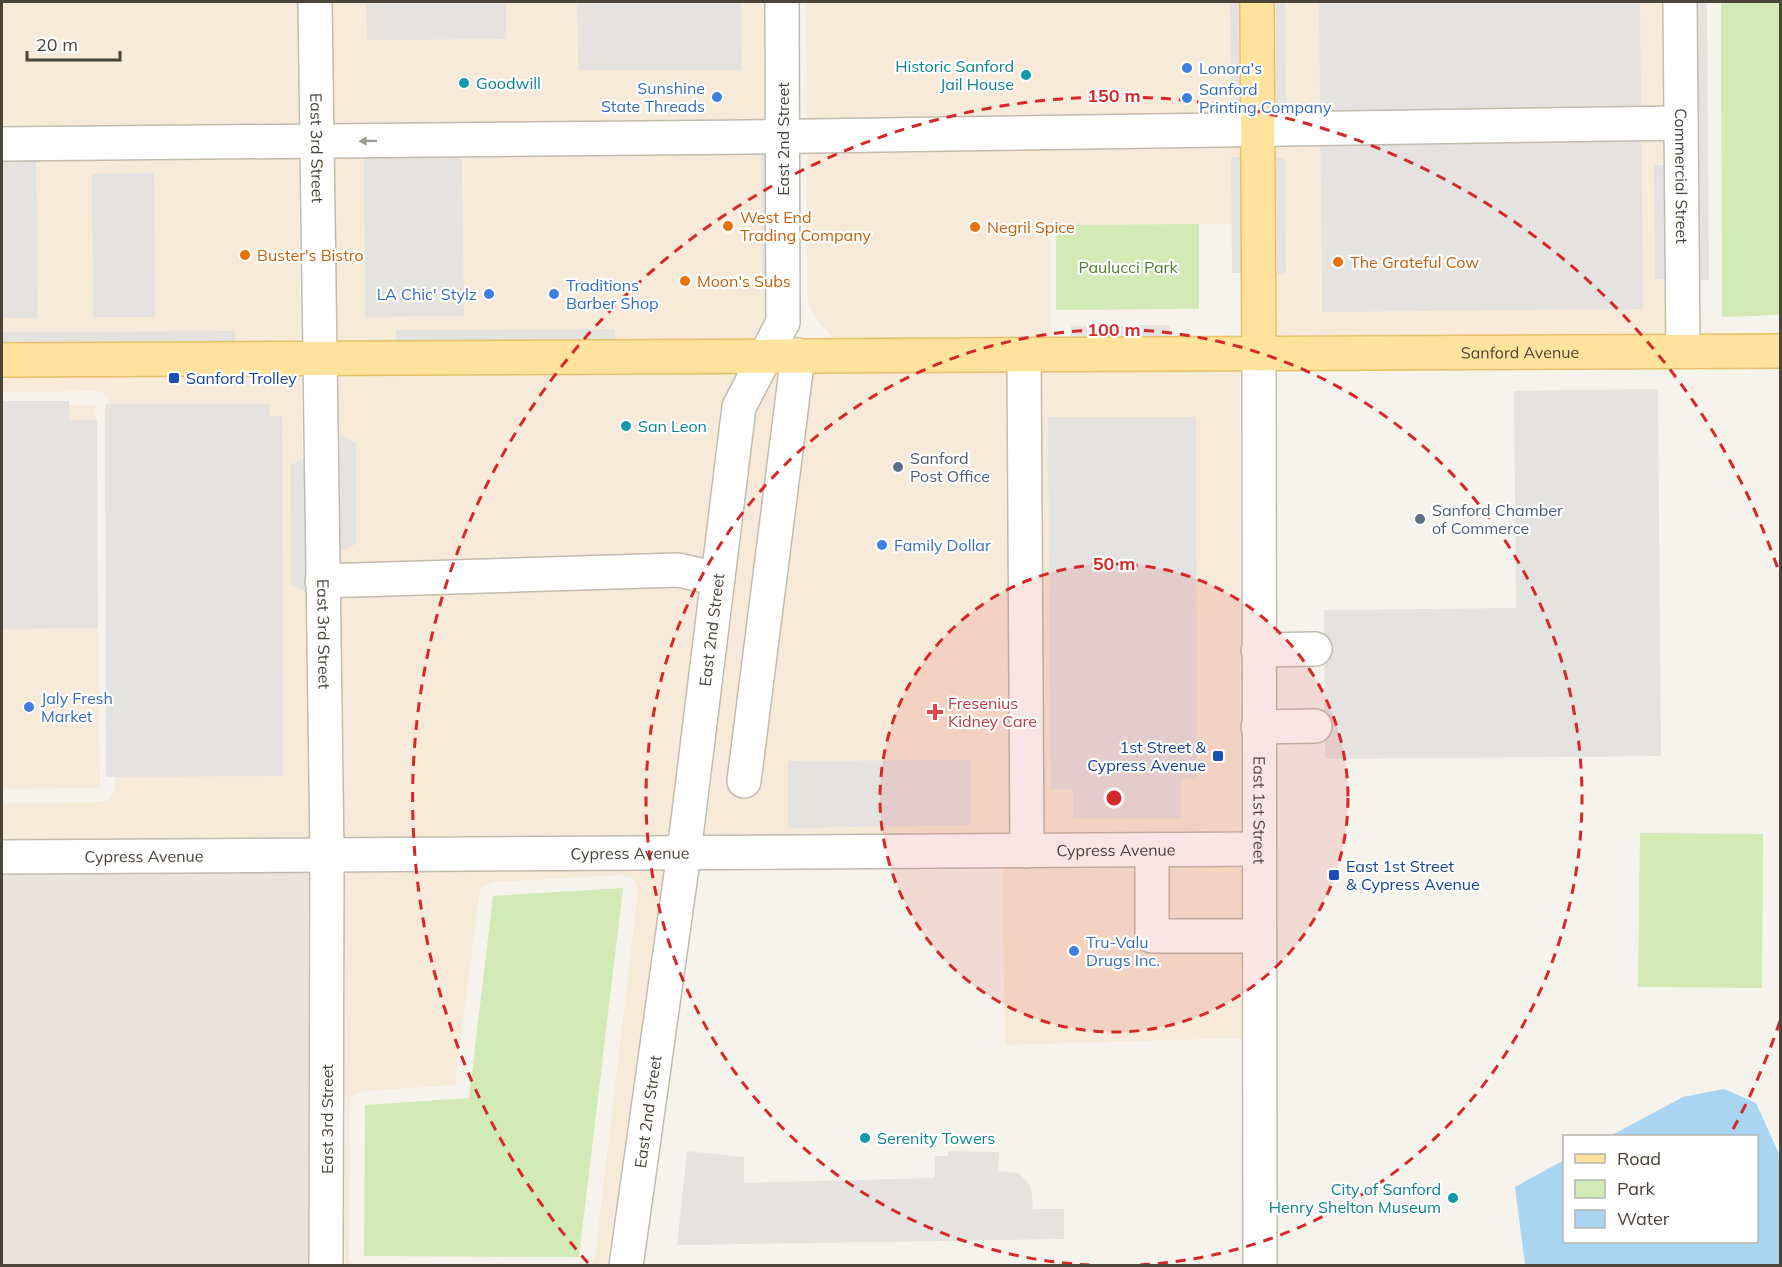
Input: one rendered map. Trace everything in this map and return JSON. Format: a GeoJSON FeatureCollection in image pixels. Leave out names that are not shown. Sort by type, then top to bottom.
{"type":"FeatureCollection","features":[{"type":"Feature","properties":{"kind":"main road"},"geometry":{"type":"LineString","coordinates":[[1257,2],[1259,354]]}},
{"type":"Feature","properties":{"kind":"main road","name":"Sanford Avenue"},"geometry":{"type":"LineString","coordinates":[[2,360],[1780,351]]}},
{"type":"Feature","properties":{"kind":"street","name":"East 3rd Street"},"geometry":{"type":"LineString","coordinates":[[315,2],[327,853],[327,1266]]}},
{"type":"Feature","properties":{"kind":"street","name":"East 2nd Street"},"geometry":{"type":"LineString","coordinates":[[626,1266],[684,853],[739,407],[783,322],[782,2]]}},
{"type":"Feature","properties":{"kind":"street","name":"Commercial Street"},"geometry":{"type":"LineString","coordinates":[[1680,2],[1683,351]]}},
{"type":"Feature","properties":{"kind":"street"},"geometry":{"type":"LineString","coordinates":[[2,144],[783,137],[1681,123]]}},
{"type":"Feature","properties":{"kind":"street"},"geometry":{"type":"LineString","coordinates":[[1024,354],[1027,851]]}},
{"type":"Feature","properties":{"kind":"street","name":"East 1st Street"},"geometry":{"type":"LineString","coordinates":[[1259,354],[1260,1266]]}},
{"type":"Feature","properties":{"kind":"street"},"geometry":{"type":"LineString","coordinates":[[744,782],[798,355]]}},
{"type":"Feature","properties":{"kind":"street"},"geometry":{"type":"LineString","coordinates":[[322,581],[678,570],[718,579]]}},
{"type":"Feature","properties":{"kind":"street"},"geometry":{"type":"LineString","coordinates":[[1258,650],[1315,649]]}},
{"type":"Feature","properties":{"kind":"street"},"geometry":{"type":"LineString","coordinates":[[1258,727],[1315,726]]}},
{"type":"Feature","properties":{"kind":"street","name":"Cypress Avenue"},"geometry":{"type":"LineString","coordinates":[[2,857],[327,853],[1259,849]]}},
{"type":"Feature","properties":{"kind":"street"},"geometry":{"type":"LineString","coordinates":[[1152,850],[1152,936],[1259,936]]}},
{"type":"Feature","properties":{"kind":"shaded area"},"geometry":{"type":"Polygon","coordinates":[[[2,2],[297,2],[300,342],[2,344],[2,2]]]}},
{"type":"Feature","properties":{"kind":"shaded area"},"geometry":{"type":"Polygon","coordinates":[[[333,2],[764,2],[765,318],[753,339],[336,342],[333,2]]]}},
{"type":"Feature","properties":{"kind":"shaded area"},"geometry":{"type":"Polygon","coordinates":[[[366,2],[506,2],[506,39],[367,40],[366,2]]]}},
{"type":"Feature","properties":{"kind":"shaded area"},"geometry":{"type":"Polygon","coordinates":[[[577,2],[741,2],[742,70],[578,70],[577,2]]]}},
{"type":"Feature","properties":{"kind":"shaded area"},"geometry":{"type":"Polygon","coordinates":[[[806,2],[1241,2],[1243,224],[1050,225],[1051,338],[835,339],[817,320],[807,302],[806,2]]]}},
{"type":"Feature","properties":{"kind":"shaded area"},"geometry":{"type":"Polygon","coordinates":[[[1230,2],[1239,2],[1240,105],[1231,105],[1230,2]]]}},
{"type":"Feature","properties":{"kind":"shaded area"},"geometry":{"type":"Polygon","coordinates":[[[1275,2],[1662,2],[1665,335],[1277,338],[1275,2]]]}},
{"type":"Feature","properties":{"kind":"shaded area"},"geometry":{"type":"Polygon","coordinates":[[[1276,2],[1285,2],[1286,105],[1276,105],[1276,2]]]}},
{"type":"Feature","properties":{"kind":"shaded area"},"geometry":{"type":"Polygon","coordinates":[[[1319,2],[1640,2],[1643,309],[1322,312],[1319,2]]]}},
{"type":"Feature","properties":{"kind":"shaded area"},"geometry":{"type":"Polygon","coordinates":[[[1696,2],[1707,2],[1709,280],[1698,280],[1696,2]]]}},
{"type":"Feature","properties":{"kind":"shaded area"},"geometry":{"type":"Polygon","coordinates":[[[462,152],[464,316],[365,317],[364,153],[462,152]]]}},
{"type":"Feature","properties":{"kind":"shaded area"},"geometry":{"type":"Polygon","coordinates":[[[761,153],[769,153],[769,286],[762,282],[761,153]]]}},
{"type":"Feature","properties":{"kind":"shaded area"},"geometry":{"type":"Polygon","coordinates":[[[2,155],[36,155],[38,318],[2,318],[2,155]]]}},
{"type":"Feature","properties":{"kind":"shaded area"},"geometry":{"type":"Polygon","coordinates":[[[1231,157],[1240,157],[1241,273],[1232,273],[1231,157]]]}},
{"type":"Feature","properties":{"kind":"shaded area"},"geometry":{"type":"Polygon","coordinates":[[[1276,158],[1285,158],[1286,274],[1277,274],[1276,158]]]}},
{"type":"Feature","properties":{"kind":"shaded area"},"geometry":{"type":"Polygon","coordinates":[[[1654,165],[1666,165],[1666,279],[1655,279],[1654,165]]]}},
{"type":"Feature","properties":{"kind":"shaded area"},"geometry":{"type":"Polygon","coordinates":[[[154,173],[155,317],[93,317],[92,174],[154,173]]]}},
{"type":"Feature","properties":{"kind":"shaded area"},"geometry":{"type":"Polygon","coordinates":[[[1170,325],[1170,337],[1071,337],[1071,326],[1170,325]]]}},
{"type":"Feature","properties":{"kind":"shaded area"},"geometry":{"type":"Polygon","coordinates":[[[615,329],[615,339],[396,342],[396,330],[615,329]]]}},
{"type":"Feature","properties":{"kind":"shaded area"},"geometry":{"type":"Polygon","coordinates":[[[235,331],[235,342],[2,343],[2,332],[235,331]]]}},
{"type":"Feature","properties":{"kind":"shaded area"},"geometry":{"type":"Polygon","coordinates":[[[1240,370],[1240,833],[705,837],[756,411],[777,371],[1240,370]]]}},
{"type":"Feature","properties":{"kind":"shaded area"},"geometry":{"type":"Polygon","coordinates":[[[737,371],[721,405],[668,837],[345,837],[337,374],[737,371]]]}},
{"type":"Feature","properties":{"kind":"shaded area"},"geometry":{"type":"Polygon","coordinates":[[[301,374],[309,837],[2,841],[2,803],[100,802],[109,800],[115,788],[110,404],[107,396],[99,391],[2,392],[2,376],[301,374]]]}},
{"type":"Feature","properties":{"kind":"shaded area"},"geometry":{"type":"Polygon","coordinates":[[[1658,389],[1661,756],[1325,759],[1324,610],[1516,608],[1514,391],[1658,389]]]}},
{"type":"Feature","properties":{"kind":"shaded area"},"geometry":{"type":"Polygon","coordinates":[[[2,401],[69,401],[69,420],[97,420],[98,628],[2,629],[2,401]]]}},
{"type":"Feature","properties":{"kind":"shaded area"},"geometry":{"type":"Polygon","coordinates":[[[105,404],[269,404],[270,416],[282,416],[283,776],[106,777],[105,404]]]}},
{"type":"Feature","properties":{"kind":"shaded area"},"geometry":{"type":"Polygon","coordinates":[[[95,405],[100,788],[2,789],[2,406],[95,405]]]}},
{"type":"Feature","properties":{"kind":"shaded area"},"geometry":{"type":"Polygon","coordinates":[[[1048,417],[1196,417],[1197,779],[1181,779],[1181,818],[1073,818],[1073,789],[1050,789],[1048,417]]]}},
{"type":"Feature","properties":{"kind":"shaded area"},"geometry":{"type":"Polygon","coordinates":[[[340,435],[356,443],[356,544],[340,551],[340,435]]]}},
{"type":"Feature","properties":{"kind":"shaded area"},"geometry":{"type":"Polygon","coordinates":[[[306,458],[306,592],[291,585],[290,465],[306,458]]]}},
{"type":"Feature","properties":{"kind":"shaded area"},"geometry":{"type":"Polygon","coordinates":[[[970,760],[971,825],[788,828],[788,761],[970,760]]]}},
{"type":"Feature","properties":{"kind":"shaded area"},"geometry":{"type":"Polygon","coordinates":[[[1241,865],[1241,1038],[1005,1045],[1002,867],[1241,865]]]}},
{"type":"Feature","properties":{"kind":"shaded area"},"geometry":{"type":"Polygon","coordinates":[[[309,869],[308,1265],[2,1265],[2,873],[309,869]]]}},
{"type":"Feature","properties":{"kind":"shaded area"},"geometry":{"type":"Polygon","coordinates":[[[345,869],[664,869],[607,1265],[591,1265],[595,1258],[638,890],[634,879],[622,875],[493,882],[480,889],[455,1085],[364,1091],[352,1097],[350,1105],[349,1260],[354,1265],[345,1266],[345,869]]]}},
{"type":"Feature","properties":{"kind":"shaded area"},"geometry":{"type":"Polygon","coordinates":[[[687,1151],[744,1157],[744,1183],[935,1178],[935,1156],[948,1156],[948,1151],[999,1152],[998,1171],[1019,1173],[1031,1187],[1033,1209],[1064,1209],[1064,1239],[677,1245],[687,1151]]]}},
{"type":"Feature","properties":{"kind":"green space"},"geometry":{"type":"Polygon","coordinates":[[[1721,2],[1780,2],[1780,315],[1722,317],[1721,2]]]}},
{"type":"Feature","properties":{"kind":"green space","name":"Paulucci Park"},"geometry":{"type":"Polygon","coordinates":[[[1199,224],[1199,309],[1056,310],[1056,225],[1199,224]]]}},
{"type":"Feature","properties":{"kind":"green space"},"geometry":{"type":"Polygon","coordinates":[[[1640,833],[1763,834],[1762,988],[1638,987],[1640,833]]]}},
{"type":"Feature","properties":{"kind":"green space"},"geometry":{"type":"Polygon","coordinates":[[[623,888],[579,1257],[364,1256],[365,1105],[469,1098],[493,896],[623,888]]]}},
{"type":"Feature","properties":{"kind":"water"},"geometry":{"type":"Polygon","coordinates":[[[1724,1089],[1756,1103],[1780,1156],[1780,1265],[1525,1265],[1515,1187],[1563,1161],[1563,1243],[1758,1243],[1758,1135],[1612,1135],[1683,1097],[1724,1089]]]}},
{"type":"Feature","properties":{"kind":"place","name":"Lonora's"},"geometry":{"type":"Point","coordinates":[1187,68]}},
{"type":"Feature","properties":{"kind":"place","name":"Historic Sanford Jail House"},"geometry":{"type":"Point","coordinates":[1026,75]}},
{"type":"Feature","properties":{"kind":"place","name":"Goodwill"},"geometry":{"type":"Point","coordinates":[464,83]}},
{"type":"Feature","properties":{"kind":"place","name":"Sunshine State Threads"},"geometry":{"type":"Point","coordinates":[717,97]}},
{"type":"Feature","properties":{"kind":"place","name":"Sanford Printing Company"},"geometry":{"type":"Point","coordinates":[1187,98]}},
{"type":"Feature","properties":{"kind":"place","name":"West End Trading Company"},"geometry":{"type":"Point","coordinates":[728,226]}},
{"type":"Feature","properties":{"kind":"place","name":"Negril Spice"},"geometry":{"type":"Point","coordinates":[975,227]}},
{"type":"Feature","properties":{"kind":"place","name":"Buster's Bistro"},"geometry":{"type":"Point","coordinates":[245,255]}},
{"type":"Feature","properties":{"kind":"place","name":"The Grateful Cow"},"geometry":{"type":"Point","coordinates":[1338,262]}},
{"type":"Feature","properties":{"kind":"place","name":"Moon's Subs"},"geometry":{"type":"Point","coordinates":[685,281]}},
{"type":"Feature","properties":{"kind":"place","name":"LA Chic' Stylz"},"geometry":{"type":"Point","coordinates":[489,294]}},
{"type":"Feature","properties":{"kind":"place","name":"Traditions Barber Shop"},"geometry":{"type":"Point","coordinates":[554,294]}},
{"type":"Feature","properties":{"kind":"place","name":"Sanford Trolley"},"geometry":{"type":"Point","coordinates":[174,378]}},
{"type":"Feature","properties":{"kind":"place","name":"San Leon"},"geometry":{"type":"Point","coordinates":[626,426]}},
{"type":"Feature","properties":{"kind":"place","name":"Sanford Post Office"},"geometry":{"type":"Point","coordinates":[898,467]}},
{"type":"Feature","properties":{"kind":"place","name":"Sanford Chamber of Commerce"},"geometry":{"type":"Point","coordinates":[1420,519]}},
{"type":"Feature","properties":{"kind":"place","name":"Family Dollar"},"geometry":{"type":"Point","coordinates":[882,545]}},
{"type":"Feature","properties":{"kind":"place","name":"Jaly Fresh Market"},"geometry":{"type":"Point","coordinates":[29,707]}},
{"type":"Feature","properties":{"kind":"place","name":"Fresenius Kidney Care"},"geometry":{"type":"Point","coordinates":[935,712]}},
{"type":"Feature","properties":{"kind":"place","name":"1st Street & Cypress Avenue"},"geometry":{"type":"Point","coordinates":[1218,756]}},
{"type":"Feature","properties":{"kind":"place","name":"East 1st Street & Cypress Avenue"},"geometry":{"type":"Point","coordinates":[1334,875]}},
{"type":"Feature","properties":{"kind":"place","name":"Tru-Valu Drugs Inc."},"geometry":{"type":"Point","coordinates":[1074,951]}},
{"type":"Feature","properties":{"kind":"place","name":"Serenity Towers"},"geometry":{"type":"Point","coordinates":[865,1138]}},
{"type":"Feature","properties":{"kind":"place","name":"City of Sanford Henry Shelton Museum"},"geometry":{"type":"Point","coordinates":[1453,1198]}}]}
